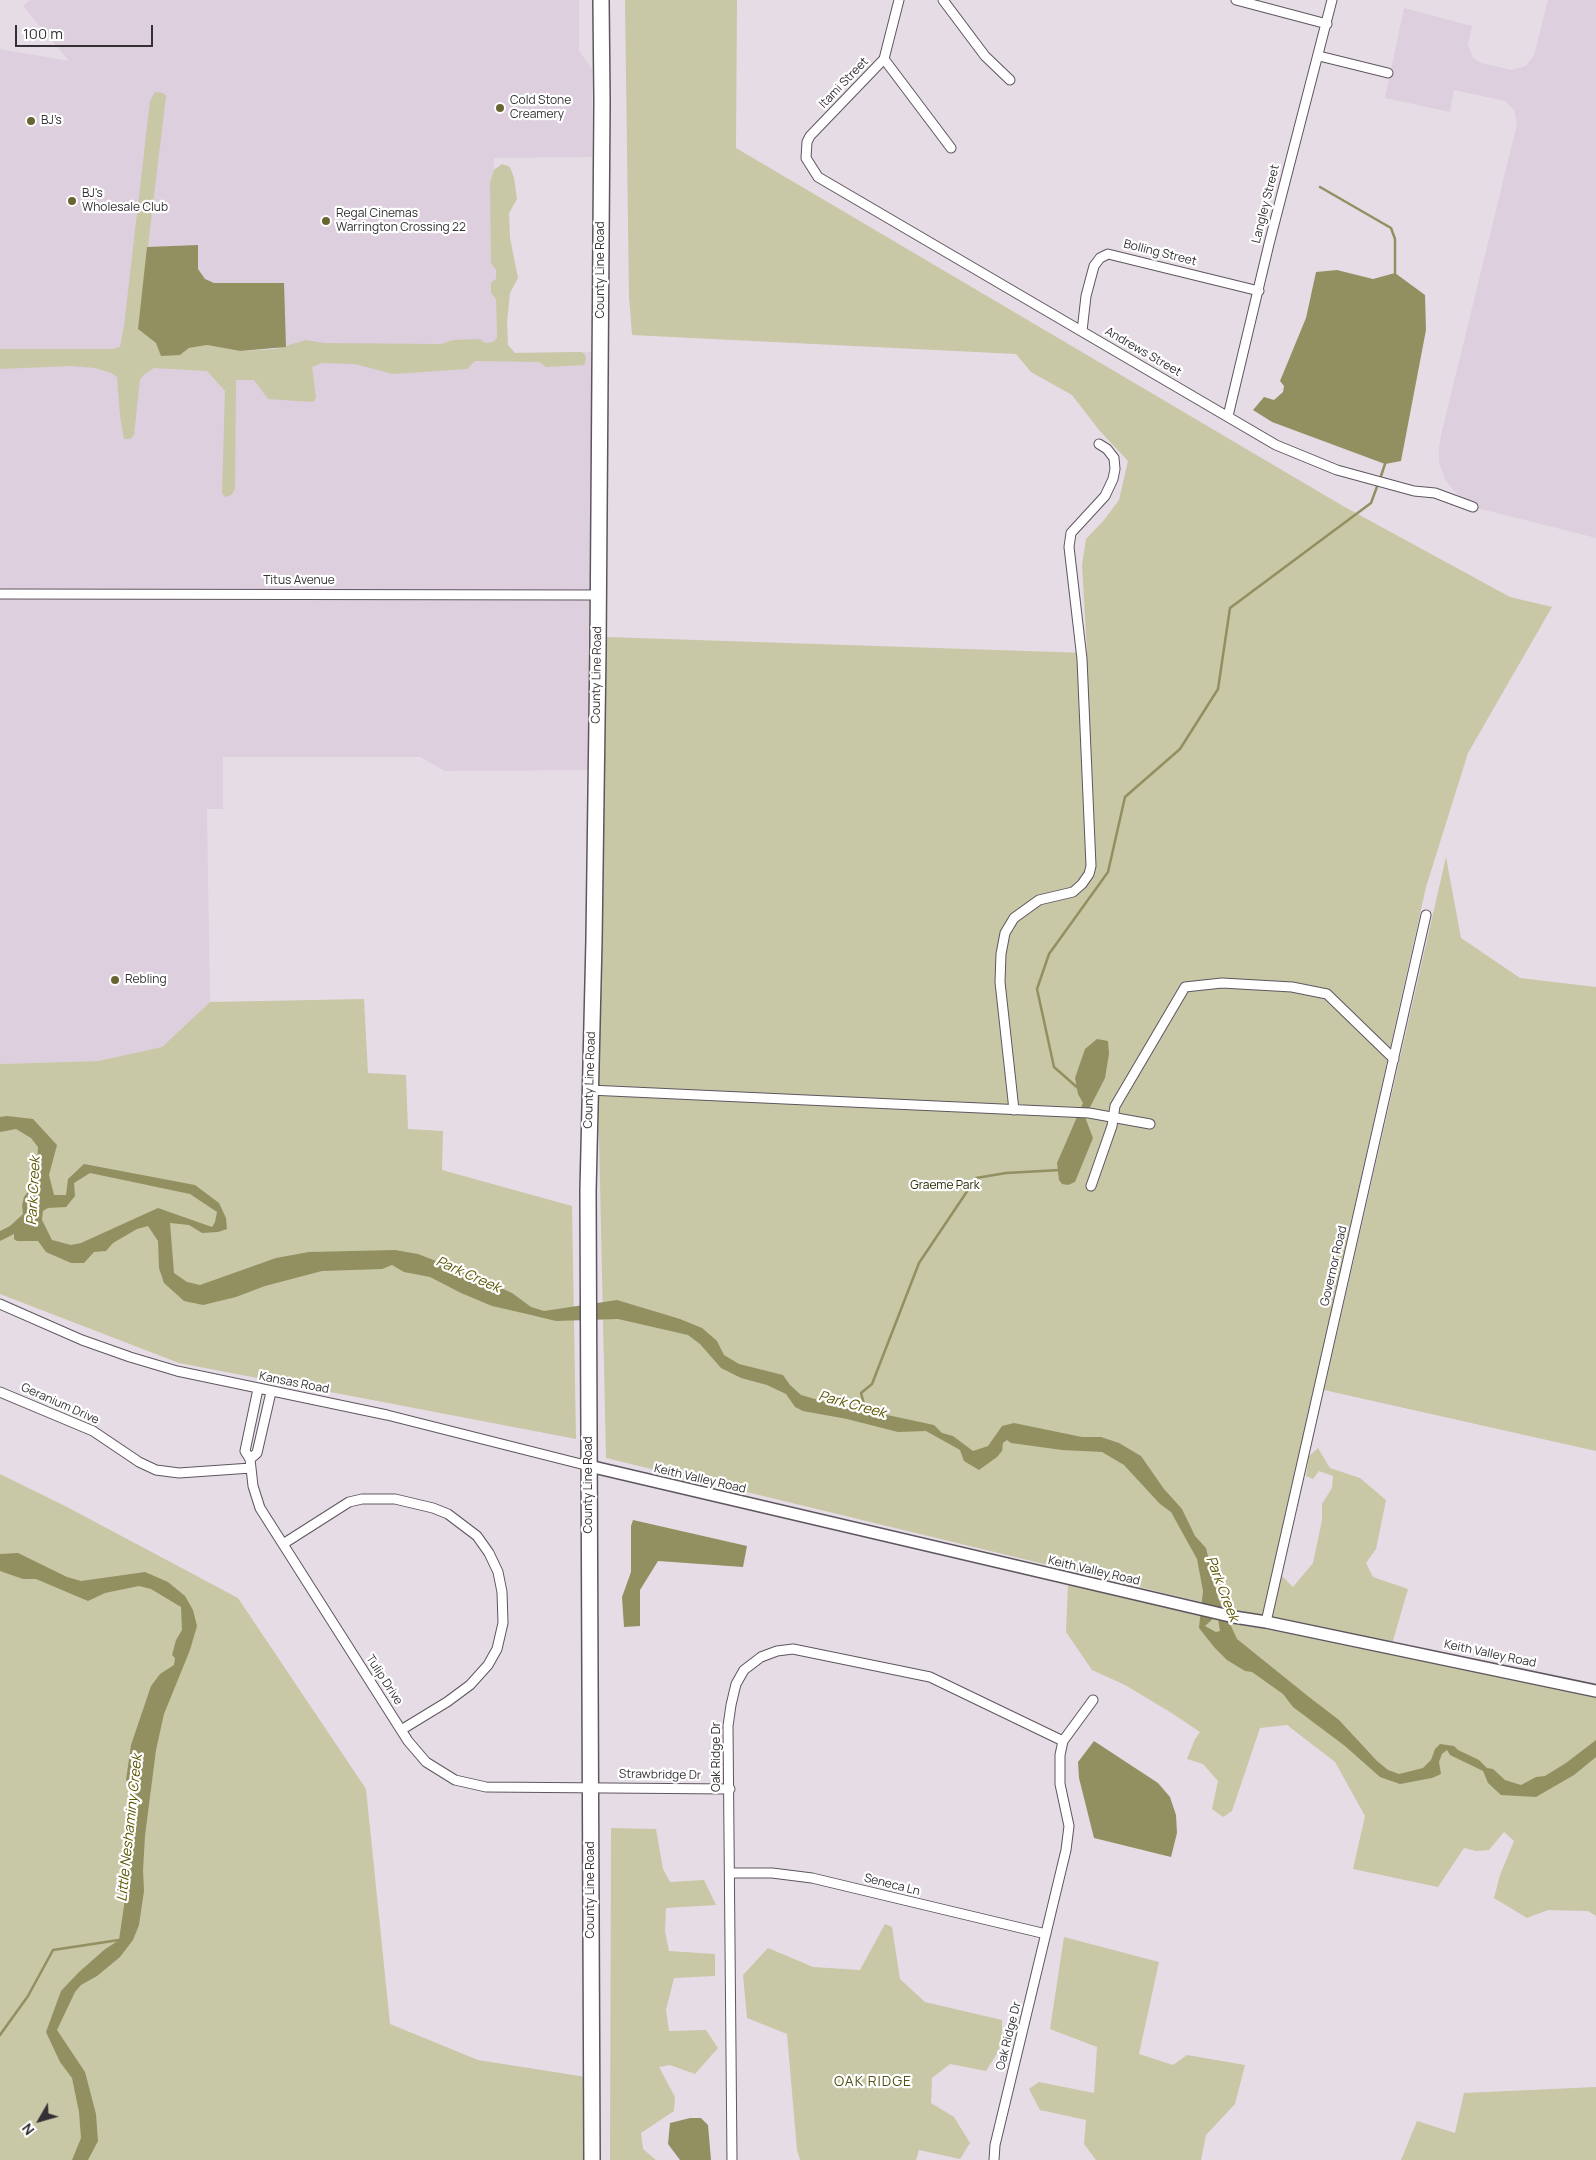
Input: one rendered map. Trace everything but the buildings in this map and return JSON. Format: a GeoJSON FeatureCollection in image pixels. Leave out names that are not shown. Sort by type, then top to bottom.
{"type":"FeatureCollection","features":[{"type":"Feature","properties":{"kind":"main road","name":"County Line Road"},"geometry":{"type":"LineString","coordinates":[[592,2160],[588,1302],[589,1090],[594,940],[598,595],[602,110],[601,0]]}},
{"type":"Feature","properties":{"kind":"street","name":"Itami Street"},"geometry":{"type":"LineString","coordinates":[[818,177],[806,158],[806,147],[810,136],[884,59],[899,0]]}},
{"type":"Feature","properties":{"kind":"street"},"geometry":{"type":"LineString","coordinates":[[943,0],[985,56],[1010,80]]}},
{"type":"Feature","properties":{"kind":"street"},"geometry":{"type":"LineString","coordinates":[[1236,0],[1327,24]]}},
{"type":"Feature","properties":{"kind":"street","name":"Langley Street"},"geometry":{"type":"LineString","coordinates":[[1228,416],[1269,244],[1332,0]]}},
{"type":"Feature","properties":{"kind":"street"},"geometry":{"type":"LineString","coordinates":[[1319,56],[1388,73]]}},
{"type":"Feature","properties":{"kind":"street"},"geometry":{"type":"LineString","coordinates":[[884,59],[951,148]]}},
{"type":"Feature","properties":{"kind":"street","name":"Andrews Street"},"geometry":{"type":"LineString","coordinates":[[818,177],[1276,445],[1347,473],[1414,491],[1435,493],[1473,507]]}},
{"type":"Feature","properties":{"kind":"street","name":"Bolling Street"},"geometry":{"type":"LineString","coordinates":[[1082,331],[1086,296],[1094,266],[1100,258],[1108,254],[1259,291]]}},
{"type":"Feature","properties":{"kind":"street"},"geometry":{"type":"LineString","coordinates":[[1014,1110],[1000,982],[1001,954],[1005,933],[1014,918],[1038,900],[1073,892],[1089,874],[1091,866],[1082,660],[1069,547],[1071,533],[1106,496],[1113,479],[1114,458],[1107,449],[1099,444]]}},
{"type":"Feature","properties":{"kind":"street","name":"Titus Avenue"},"geometry":{"type":"LineString","coordinates":[[0,594],[598,595]]}},
{"type":"Feature","properties":{"kind":"street","name":"Governor Road"},"geometry":{"type":"LineString","coordinates":[[1266,1622],[1426,915]]}},
{"type":"Feature","properties":{"kind":"street"},"geometry":{"type":"LineString","coordinates":[[1091,1186],[1107,1143],[1115,1106],[1185,988],[1222,983],[1292,987],[1327,994],[1394,1059]]}},
{"type":"Feature","properties":{"kind":"street"},"geometry":{"type":"LineString","coordinates":[[589,1090],[1077,1112],[1150,1124]]}},
{"type":"Feature","properties":{"kind":"street","name":"Kansas Road"},"geometry":{"type":"LineString","coordinates":[[0,1304],[82,1340],[130,1358],[177,1371],[387,1415],[589,1466]]}},
{"type":"Feature","properties":{"kind":"street","name":"Tulip Drive"},"geometry":{"type":"LineString","coordinates":[[258,1389],[245,1451],[250,1464],[252,1486],[260,1508],[401,1730],[426,1762],[444,1774],[465,1783],[496,1787],[591,1787]]}},
{"type":"Feature","properties":{"kind":"street","name":"Geranium Drive"},"geometry":{"type":"LineString","coordinates":[[0,1392],[94,1431],[139,1462],[156,1470],[179,1473],[250,1464]]}},
{"type":"Feature","properties":{"kind":"street"},"geometry":{"type":"LineString","coordinates":[[250,1464],[257,1453],[271,1392]]}},
{"type":"Feature","properties":{"kind":"street","name":"Keith Valley Road"},"geometry":{"type":"LineString","coordinates":[[589,1466],[1193,1608],[1596,1690]]}},
{"type":"Feature","properties":{"kind":"street"},"geometry":{"type":"LineString","coordinates":[[282,1544],[349,1502],[362,1499],[395,1499],[433,1508],[448,1514],[477,1536],[489,1553],[498,1572],[503,1597],[504,1624],[497,1649],[488,1665],[470,1685],[447,1702],[401,1730]]}},
{"type":"Feature","properties":{"kind":"street","name":"Oak Ridge Dr"},"geometry":{"type":"LineString","coordinates":[[732,2160],[728,1726],[730,1705],[736,1684],[744,1670],[761,1657],[793,1648],[930,1677],[1063,1741]]}},
{"type":"Feature","properties":{"kind":"street","name":"Oak Ridge Dr"},"geometry":{"type":"LineString","coordinates":[[994,2160],[1066,1850],[1068,1826],[1060,1784],[1060,1755],[1063,1741],[1093,1700]]}},
{"type":"Feature","properties":{"kind":"street","name":"Strawbridge Dr"},"geometry":{"type":"LineString","coordinates":[[591,1787],[730,1789]]}},
{"type":"Feature","properties":{"kind":"street","name":"Seneca Ln"},"geometry":{"type":"LineString","coordinates":[[730,1873],[772,1873],[812,1878],[1046,1934]]}},
{"type":"Feature","properties":{"kind":"shaded area"},"geometry":{"type":"Polygon","coordinates":[[[30,0],[579,0],[579,51],[592,69],[592,157],[494,158],[497,353],[592,352],[592,770],[445,771],[420,757],[223,757],[223,809],[207,809],[210,1002],[162,1047],[98,1061],[0,1064],[0,49],[69,61],[23,6],[30,0]],[[275,292],[135,356],[276,355],[275,292]]]}},
{"type":"Feature","properties":{"kind":"shaded area"},"geometry":{"type":"Polygon","coordinates":[[[1548,0],[1596,0],[1596,538],[1473,507],[1458,495],[1446,481],[1439,463],[1441,435],[1517,124],[1514,110],[1505,101],[1454,90],[1450,112],[1385,98],[1404,8],[1472,26],[1468,45],[1473,58],[1482,63],[1512,70],[1526,66],[1534,55],[1548,0]]]}},
{"type":"Feature","properties":{"kind":"green space","name":"Graeme Park"},"geometry":{"type":"Polygon","coordinates":[[[625,0],[737,0],[736,148],[1343,506],[1510,597],[1552,607],[1468,753],[1426,887],[1263,1617],[606,1458],[598,1092],[606,637],[1087,653],[1082,565],[1086,539],[1119,500],[1128,461],[1099,430],[1072,395],[1031,372],[1016,354],[632,335],[629,297],[625,0]]]}},
{"type":"Feature","properties":{"kind":"green space"},"geometry":{"type":"Polygon","coordinates":[[[155,92],[163,93],[166,96],[138,329],[156,343],[180,355],[189,348],[207,345],[240,351],[276,349],[306,340],[324,343],[441,344],[453,340],[480,339],[485,343],[493,342],[497,338],[496,299],[491,293],[491,283],[496,279],[496,270],[491,263],[490,183],[494,170],[502,164],[510,167],[514,178],[517,199],[509,213],[510,238],[518,278],[510,293],[507,322],[508,345],[515,353],[581,352],[585,354],[586,360],[584,365],[546,367],[539,362],[475,361],[467,369],[393,374],[355,364],[322,363],[312,367],[316,397],[313,402],[268,399],[254,380],[236,380],[235,489],[231,495],[225,497],[222,493],[225,391],[207,371],[154,368],[145,374],[140,379],[134,435],[130,439],[124,439],[117,377],[111,373],[95,368],[70,366],[0,369],[0,349],[112,349],[120,347],[150,101],[155,92]]]}},
{"type":"Feature","properties":{"kind":"green space"},"geometry":{"type":"Polygon","coordinates":[[[1446,857],[1461,938],[1520,978],[1596,987],[1596,1451],[1324,1390],[1446,857]]]}},
{"type":"Feature","properties":{"kind":"green space"},"geometry":{"type":"Polygon","coordinates":[[[364,999],[368,1073],[406,1075],[408,1129],[443,1131],[442,1170],[572,1206],[576,1439],[179,1363],[0,1294],[0,1064],[98,1061],[162,1047],[210,1002],[364,999]]]}},
{"type":"Feature","properties":{"kind":"green space"},"geometry":{"type":"Polygon","coordinates":[[[1318,1448],[1330,1468],[1360,1478],[1386,1500],[1376,1549],[1366,1563],[1373,1577],[1408,1589],[1392,1644],[1271,1619],[1282,1576],[1293,1587],[1313,1563],[1322,1520],[1322,1504],[1332,1488],[1333,1476],[1319,1471],[1313,1479],[1306,1476],[1309,1456],[1318,1448]]]}},
{"type":"Feature","properties":{"kind":"green space"},"geometry":{"type":"Polygon","coordinates":[[[0,1474],[67,1507],[238,1598],[366,1789],[390,2024],[478,2060],[586,2077],[585,2160],[0,2160],[0,1474]]]}},
{"type":"Feature","properties":{"kind":"green space"},"geometry":{"type":"Polygon","coordinates":[[[1068,1584],[1596,1690],[1596,1916],[1588,1911],[1548,1910],[1527,1918],[1494,1898],[1500,1875],[1514,1841],[1504,1832],[1489,1850],[1476,1851],[1464,1848],[1438,1887],[1353,1869],[1365,1816],[1335,1762],[1287,1725],[1260,1728],[1232,1811],[1223,1817],[1212,1809],[1218,1781],[1203,1764],[1187,1759],[1200,1732],[1125,1685],[1092,1670],[1066,1632],[1068,1584]]]}},
{"type":"Feature","properties":{"kind":"green space"},"geometry":{"type":"Polygon","coordinates":[[[611,1828],[656,1829],[663,1869],[670,1882],[704,1880],[716,1905],[666,1908],[665,1931],[669,1951],[715,1954],[715,1976],[674,1978],[666,2010],[669,2031],[706,2030],[718,2048],[695,2074],[670,2065],[659,2067],[675,2097],[674,2111],[641,2133],[643,2149],[656,2160],[610,2160],[611,1828]]]}},
{"type":"Feature","properties":{"kind":"green space"},"geometry":{"type":"Polygon","coordinates":[[[885,1924],[892,1927],[900,1979],[925,2002],[1002,2020],[1002,2040],[998,2052],[986,2071],[950,2064],[932,2078],[931,2103],[954,2117],[970,2143],[960,2159],[919,2150],[916,2160],[800,2160],[797,2150],[787,2034],[747,2018],[743,1975],[768,1948],[813,1967],[860,1970],[885,1924]]]}},
{"type":"Feature","properties":{"kind":"green space"},"geometry":{"type":"Polygon","coordinates":[[[1064,1937],[1159,1962],[1139,2054],[1173,2065],[1187,2055],[1245,2065],[1235,2104],[1206,2135],[1201,2160],[1096,2160],[1084,2144],[1086,2120],[1040,2110],[1029,2089],[1039,2082],[1094,2093],[1097,2047],[1050,2029],[1064,1937]]]}},
{"type":"Feature","properties":{"kind":"green space"},"geometry":{"type":"Polygon","coordinates":[[[1596,2087],[1596,2160],[1401,2160],[1417,2121],[1455,2133],[1464,2093],[1596,2087]]]}},
{"type":"Feature","properties":{"kind":"water"},"geometry":{"type":"Polygon","coordinates":[[[198,245],[198,269],[205,279],[214,283],[284,283],[286,347],[240,351],[207,345],[189,348],[180,355],[161,356],[156,343],[138,329],[147,247],[198,245]]]}},
{"type":"Feature","properties":{"kind":"water"},"geometry":{"type":"Polygon","coordinates":[[[1337,270],[1373,279],[1395,273],[1425,295],[1426,330],[1401,461],[1385,464],[1272,422],[1253,410],[1264,397],[1274,400],[1283,392],[1284,386],[1280,381],[1306,318],[1316,272],[1337,270]]]}},
{"type":"Feature","properties":{"kind":"water"},"geometry":{"type":"Polygon","coordinates":[[[1097,1039],[1108,1041],[1109,1054],[1105,1078],[1085,1117],[1093,1138],[1075,1182],[1068,1185],[1062,1184],[1059,1180],[1057,1163],[1083,1103],[1078,1094],[1075,1078],[1085,1049],[1097,1039]]]}},
{"type":"Feature","properties":{"kind":"water","name":"Park Creek"},"geometry":{"type":"Polygon","coordinates":[[[0,1117],[33,1119],[57,1145],[49,1175],[54,1195],[66,1195],[68,1179],[84,1164],[195,1185],[219,1203],[226,1218],[227,1229],[218,1232],[202,1233],[189,1225],[170,1223],[174,1273],[187,1282],[200,1285],[276,1258],[309,1252],[395,1250],[418,1254],[477,1277],[512,1293],[531,1307],[544,1311],[617,1300],[680,1319],[702,1328],[717,1341],[724,1355],[739,1364],[783,1375],[801,1395],[864,1413],[878,1413],[934,1425],[942,1433],[953,1436],[973,1451],[988,1446],[1002,1426],[1014,1423],[1082,1437],[1101,1437],[1119,1443],[1141,1456],[1164,1489],[1182,1509],[1195,1536],[1206,1548],[1218,1598],[1237,1639],[1339,1720],[1377,1761],[1388,1770],[1399,1774],[1423,1768],[1431,1760],[1435,1749],[1440,1744],[1454,1746],[1458,1750],[1479,1760],[1487,1768],[1493,1769],[1505,1780],[1521,1785],[1536,1777],[1545,1776],[1596,1740],[1596,1757],[1574,1775],[1536,1797],[1501,1795],[1488,1783],[1483,1771],[1450,1755],[1447,1750],[1442,1754],[1439,1762],[1441,1774],[1432,1778],[1400,1784],[1380,1777],[1345,1746],[1293,1707],[1283,1694],[1252,1672],[1245,1671],[1227,1660],[1214,1647],[1199,1628],[1203,1591],[1197,1559],[1171,1512],[1160,1504],[1124,1465],[1102,1452],[1062,1450],[1011,1443],[1007,1440],[1003,1443],[1002,1451],[997,1457],[979,1470],[964,1461],[960,1450],[926,1431],[898,1432],[847,1419],[803,1411],[795,1407],[786,1394],[767,1385],[741,1378],[721,1368],[700,1344],[688,1335],[618,1319],[556,1321],[492,1306],[430,1277],[404,1272],[392,1265],[382,1269],[322,1271],[203,1305],[184,1301],[164,1283],[159,1268],[158,1241],[148,1226],[137,1229],[113,1243],[106,1251],[94,1252],[84,1263],[71,1263],[46,1252],[38,1241],[17,1241],[14,1239],[14,1234],[0,1241],[0,1231],[10,1226],[23,1214],[22,1205],[24,1197],[33,1185],[37,1167],[38,1147],[31,1138],[16,1129],[0,1132],[0,1117]],[[90,1173],[74,1183],[75,1196],[66,1207],[48,1208],[43,1211],[42,1220],[52,1240],[71,1245],[81,1243],[158,1208],[212,1227],[215,1222],[217,1212],[190,1194],[90,1173]],[[31,1198],[27,1206],[29,1211],[26,1218],[28,1221],[35,1216],[36,1211],[36,1205],[31,1198]],[[1215,1617],[1205,1626],[1216,1632],[1220,1631],[1218,1618],[1215,1617]]]}},
{"type":"Feature","properties":{"kind":"water"},"geometry":{"type":"Polygon","coordinates":[[[633,1520],[747,1546],[743,1567],[658,1561],[640,1590],[640,1626],[624,1627],[622,1597],[631,1572],[631,1526],[633,1520]]]}},
{"type":"Feature","properties":{"kind":"water","name":"Little Neshaminy Creek"},"geometry":{"type":"Polygon","coordinates":[[[18,1553],[67,1577],[81,1581],[145,1572],[168,1582],[185,1596],[193,1610],[197,1626],[190,1650],[164,1714],[156,1750],[145,1836],[144,1891],[139,1925],[133,1940],[120,1957],[97,1976],[81,1985],[75,1992],[57,2030],[85,2072],[96,2114],[98,2141],[88,2160],[72,2160],[81,2138],[79,2112],[72,2078],[60,2062],[46,2032],[61,1991],[104,1950],[119,1940],[127,1885],[125,1846],[132,1790],[126,1780],[131,1745],[151,1686],[160,1674],[174,1665],[175,1658],[172,1655],[176,1640],[182,1630],[181,1607],[151,1589],[139,1586],[105,1593],[88,1601],[36,1579],[23,1579],[0,1571],[0,1554],[18,1553]]]}},
{"type":"Feature","properties":{"kind":"water"},"geometry":{"type":"Polygon","coordinates":[[[1094,1741],[1158,1783],[1170,1797],[1176,1815],[1177,1833],[1171,1857],[1094,1838],[1079,1778],[1078,1762],[1094,1741]]]}},
{"type":"Feature","properties":{"kind":"water"},"geometry":{"type":"Polygon","coordinates":[[[690,2118],[701,2118],[708,2125],[711,2160],[680,2160],[668,2144],[670,2123],[690,2118]]]}},
{"type":"Feature","properties":{"kind":"waterway"},"geometry":{"type":"LineString","coordinates":[[1320,187],[1391,228],[1395,239],[1395,273]]}},
{"type":"Feature","properties":{"kind":"waterway"},"geometry":{"type":"LineString","coordinates":[[1380,479],[1385,464]]}},
{"type":"Feature","properties":{"kind":"waterway"},"geometry":{"type":"LineString","coordinates":[[1079,1089],[1054,1067],[1037,989],[1049,954],[1108,872],[1125,797],[1180,749],[1218,689],[1230,608],[1371,503],[1378,484]]}},
{"type":"Feature","properties":{"kind":"waterway","name":"Park Creek"},"geometry":{"type":"LineString","coordinates":[[867,1415],[861,1393],[872,1384],[919,1263],[976,1178],[1006,1173],[1060,1170]]}},
{"type":"Feature","properties":{"kind":"waterway"},"geometry":{"type":"LineString","coordinates":[[0,2035],[28,1996],[53,1950],[119,1940]]}},
{"type":"Feature","properties":{"kind":"place","name":"Cold Stone Creamery"},"geometry":{"type":"Point","coordinates":[500,108]}},
{"type":"Feature","properties":{"kind":"place","name":"BJ’s"},"geometry":{"type":"Point","coordinates":[31,121]}},
{"type":"Feature","properties":{"kind":"place","name":"BJ's Wholesale Club"},"geometry":{"type":"Point","coordinates":[72,201]}},
{"type":"Feature","properties":{"kind":"place","name":"Regal Cinemas Warrington Crossing 22"},"geometry":{"type":"Point","coordinates":[326,221]}},
{"type":"Feature","properties":{"kind":"place","name":"Rebling"},"geometry":{"type":"Point","coordinates":[115,980]}},
{"type":"Feature","properties":{"kind":"district","name":"OAK RIDGE"},"geometry":{"type":"Point","coordinates":[873,2082]}}]}
